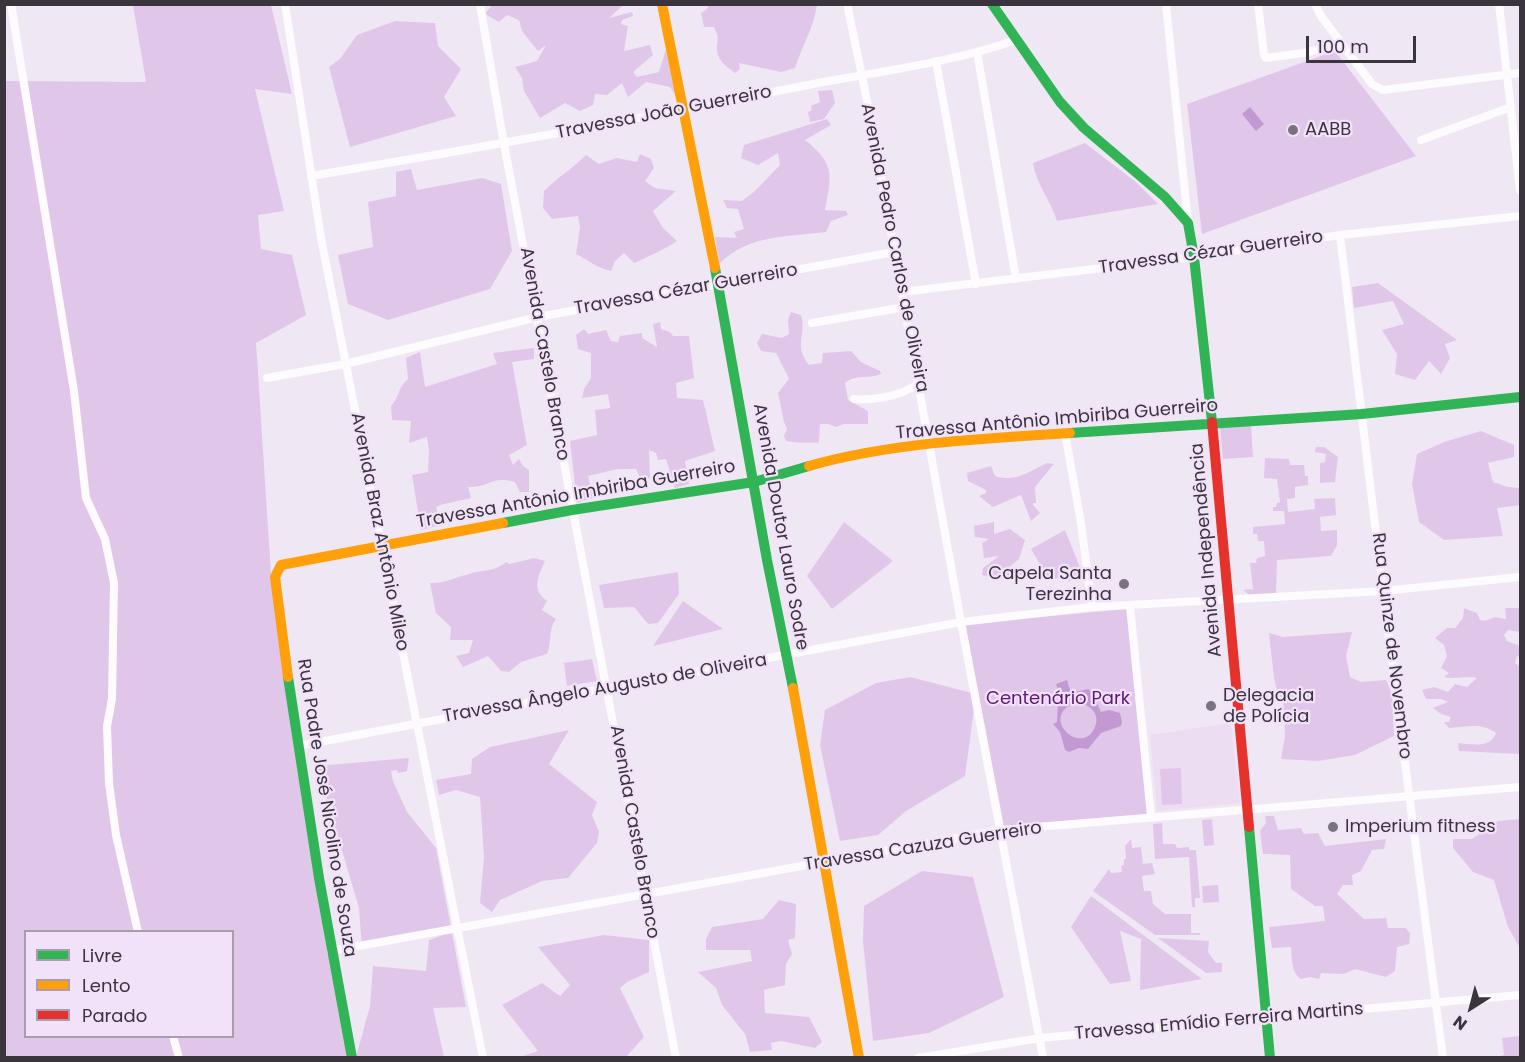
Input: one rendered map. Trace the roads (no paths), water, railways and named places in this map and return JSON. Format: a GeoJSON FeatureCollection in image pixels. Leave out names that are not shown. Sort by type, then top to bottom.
{"type":"FeatureCollection","features":[{"type":"Feature","properties":{"kind":"street"},"geometry":{"type":"LineString","coordinates":[[11,4],[74,391],[86,498],[105,539],[114,583],[112,699],[107,726],[109,783],[116,836],[132,897],[138,930]]}},
{"type":"Feature","properties":{"kind":"street","name":"Avenida Braz Antônio Mileo"},"geometry":{"type":"LineString","coordinates":[[285,4],[321,238],[483,1058]]}},
{"type":"Feature","properties":{"kind":"street","name":"Avenida Castelo Branco"},"geometry":{"type":"LineString","coordinates":[[480,4],[572,510],[608,687],[676,1058]]}},
{"type":"Feature","properties":{"kind":"street","name":"Avenida Doutor Lauro Sodre"},"geometry":{"type":"LineString","coordinates":[[662,4],[718,284],[859,1058]]}},
{"type":"Feature","properties":{"kind":"street","name":"Avenida Pedro Carlos de Oliveira"},"geometry":{"type":"LineString","coordinates":[[847,4],[1043,1058]]}},
{"type":"Feature","properties":{"kind":"street"},"geometry":{"type":"LineString","coordinates":[[992,4],[1060,102],[1084,128],[1165,197],[1188,223]]}},
{"type":"Feature","properties":{"kind":"street","name":"Avenida Independência"},"geometry":{"type":"LineString","coordinates":[[1166,4],[1188,223],[1194,257],[1212,424],[1270,1058]]}},
{"type":"Feature","properties":{"kind":"street"},"geometry":{"type":"LineString","coordinates":[[1258,4],[1266,58],[1342,44]]}},
{"type":"Feature","properties":{"kind":"street"},"geometry":{"type":"LineString","coordinates":[[1315,4],[1372,84],[1383,90],[1521,74]]}},
{"type":"Feature","properties":{"kind":"street"},"geometry":{"type":"LineString","coordinates":[[1498,4],[1521,190]]}},
{"type":"Feature","properties":{"kind":"street","name":"Travessa João Guerreiro"},"geometry":{"type":"LineString","coordinates":[[311,176],[504,144],[684,110],[936,61],[1016,40]]}},
{"type":"Feature","properties":{"kind":"street"},"geometry":{"type":"LineString","coordinates":[[977,51],[1016,279]]}},
{"type":"Feature","properties":{"kind":"street"},"geometry":{"type":"LineString","coordinates":[[936,61],[976,284]]}},
{"type":"Feature","properties":{"kind":"street"},"geometry":{"type":"LineString","coordinates":[[1422,140],[1511,106]]}},
{"type":"Feature","properties":{"kind":"street","name":"Travessa Cézar Guerreiro"},"geometry":{"type":"LineString","coordinates":[[902,292],[1194,257],[1340,235],[1521,216]]}},
{"type":"Feature","properties":{"kind":"street","name":"Rua Quinze de Novembro"},"geometry":{"type":"LineString","coordinates":[[1340,235],[1443,1058]]}},
{"type":"Feature","properties":{"kind":"street","name":"Travessa Cézar Guerreiro"},"geometry":{"type":"LineString","coordinates":[[267,378],[345,364],[538,317],[894,252]]}},
{"type":"Feature","properties":{"kind":"street"},"geometry":{"type":"LineString","coordinates":[[812,323],[905,307]]}},
{"type":"Feature","properties":{"kind":"street"},"geometry":{"type":"LineString","coordinates":[[854,399],[880,400],[919,385]]}},
{"type":"Feature","properties":{"kind":"street","name":"Travessa Antônio Imbiriba Guerreiro"},"geometry":{"type":"LineString","coordinates":[[282,565],[381,544],[572,510],[754,482],[833,459],[930,444],[1362,414],[1521,397]]}},
{"type":"Feature","properties":{"kind":"street"},"geometry":{"type":"LineString","coordinates":[[1065,433],[1081,523],[1092,607]]}},
{"type":"Feature","properties":{"kind":"street","name":"Rua Padre José Nicolino de Souza"},"geometry":{"type":"LineString","coordinates":[[282,565],[275,577],[298,746],[352,1058]]}},
{"type":"Feature","properties":{"kind":"street","name":"Travessa Ângelo Augusto de Oliveira"},"geometry":{"type":"LineString","coordinates":[[298,746],[961,622],[1092,607],[1383,591],[1521,577]]}},
{"type":"Feature","properties":{"kind":"street"},"geometry":{"type":"LineString","coordinates":[[1130,606],[1151,816]]}},
{"type":"Feature","properties":{"kind":"street","name":"Travessa Cazuza Guerreiro"},"geometry":{"type":"LineString","coordinates":[[332,951],[1001,830],[1521,787]]}},
{"type":"Feature","properties":{"kind":"street","name":"Travessa Emídio Ferreira Martins"},"geometry":{"type":"LineString","coordinates":[[918,1058],[1040,1038],[1521,995]]}},
{"type":"Feature","properties":{"kind":"street"},"geometry":{"type":"LineString","coordinates":[[174,1038],[179,1058]]}},
{"type":"Feature","properties":{"kind":"place","name":"AABB"},"geometry":{"type":"Point","coordinates":[1293,130]}},
{"type":"Feature","properties":{"kind":"place","name":"Capela Santa Terezinha"},"geometry":{"type":"Point","coordinates":[1124,584]}},
{"type":"Feature","properties":{"kind":"place","name":"Delegacia de Polícia"},"geometry":{"type":"Point","coordinates":[1211,706]}},
{"type":"Feature","properties":{"kind":"place","name":"Imperium fitness"},"geometry":{"type":"Point","coordinates":[1333,827]}},
{"type":"Feature","properties":{"kind":"park label","name":"Centenário Park"},"geometry":{"type":"Point","coordinates":[1058,699]}}]}
